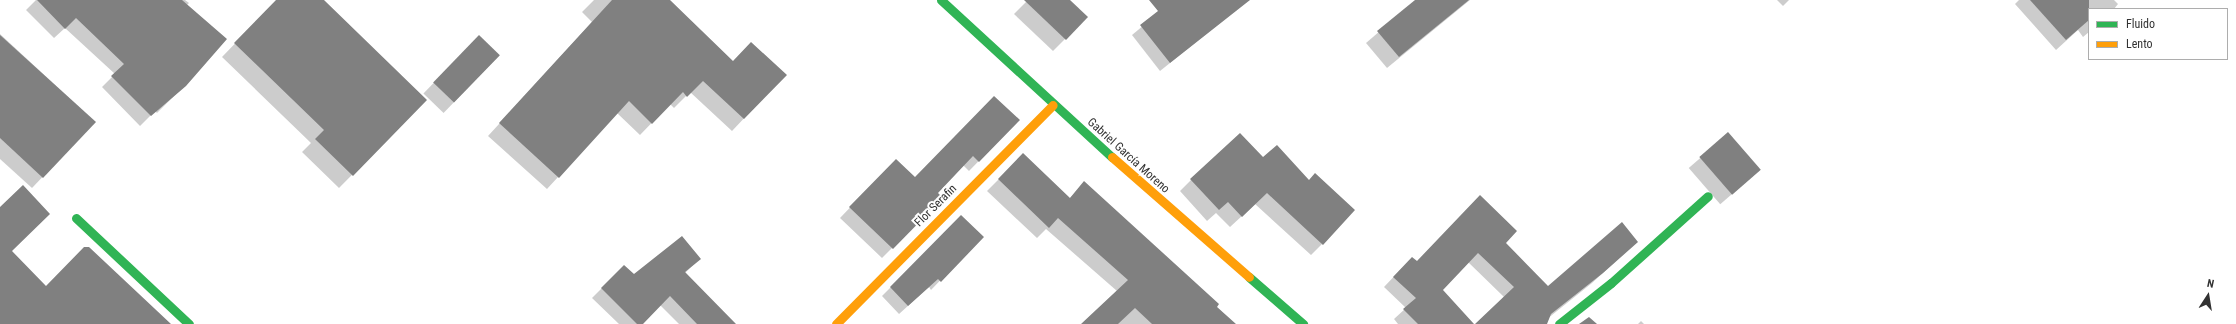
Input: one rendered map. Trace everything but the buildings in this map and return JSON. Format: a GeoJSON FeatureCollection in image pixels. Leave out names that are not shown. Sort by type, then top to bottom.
{"type":"FeatureCollection","features":[{"type":"Feature","properties":{"kind":"street","name":"Gabriel García Moreno"},"geometry":{"type":"LineString","coordinates":[[941,0],[1053,105],[1150,192],[1303,324]]}},
{"type":"Feature","properties":{"kind":"street","name":"Flor Serafin"},"geometry":{"type":"LineString","coordinates":[[836,324],[1053,105]]}},
{"type":"Feature","properties":{"kind":"street"},"geometry":{"type":"LineString","coordinates":[[1559,324],[1610,283],[1708,196]]}},
{"type":"Feature","properties":{"kind":"street"},"geometry":{"type":"LineString","coordinates":[[76,218],[189,324]]}},
{"type":"Feature","properties":{"kind":"traffic: fast"},"geometry":{"type":"LineString","coordinates":[[941,0],[1112,157]]}},
{"type":"Feature","properties":{"kind":"traffic: fast"},"geometry":{"type":"LineString","coordinates":[[1559,324],[1611,283],[1708,196]]}},
{"type":"Feature","properties":{"kind":"traffic: fast"},"geometry":{"type":"LineString","coordinates":[[76,218],[189,324]]}},
{"type":"Feature","properties":{"kind":"traffic: fast"},"geometry":{"type":"LineString","coordinates":[[1249,277],[1303,324]]}},
{"type":"Feature","properties":{"kind":"traffic: slow"},"geometry":{"type":"LineString","coordinates":[[836,324],[1053,105]]}},
{"type":"Feature","properties":{"kind":"traffic: slow"},"geometry":{"type":"LineString","coordinates":[[1112,157],[1249,277]]}}]}
